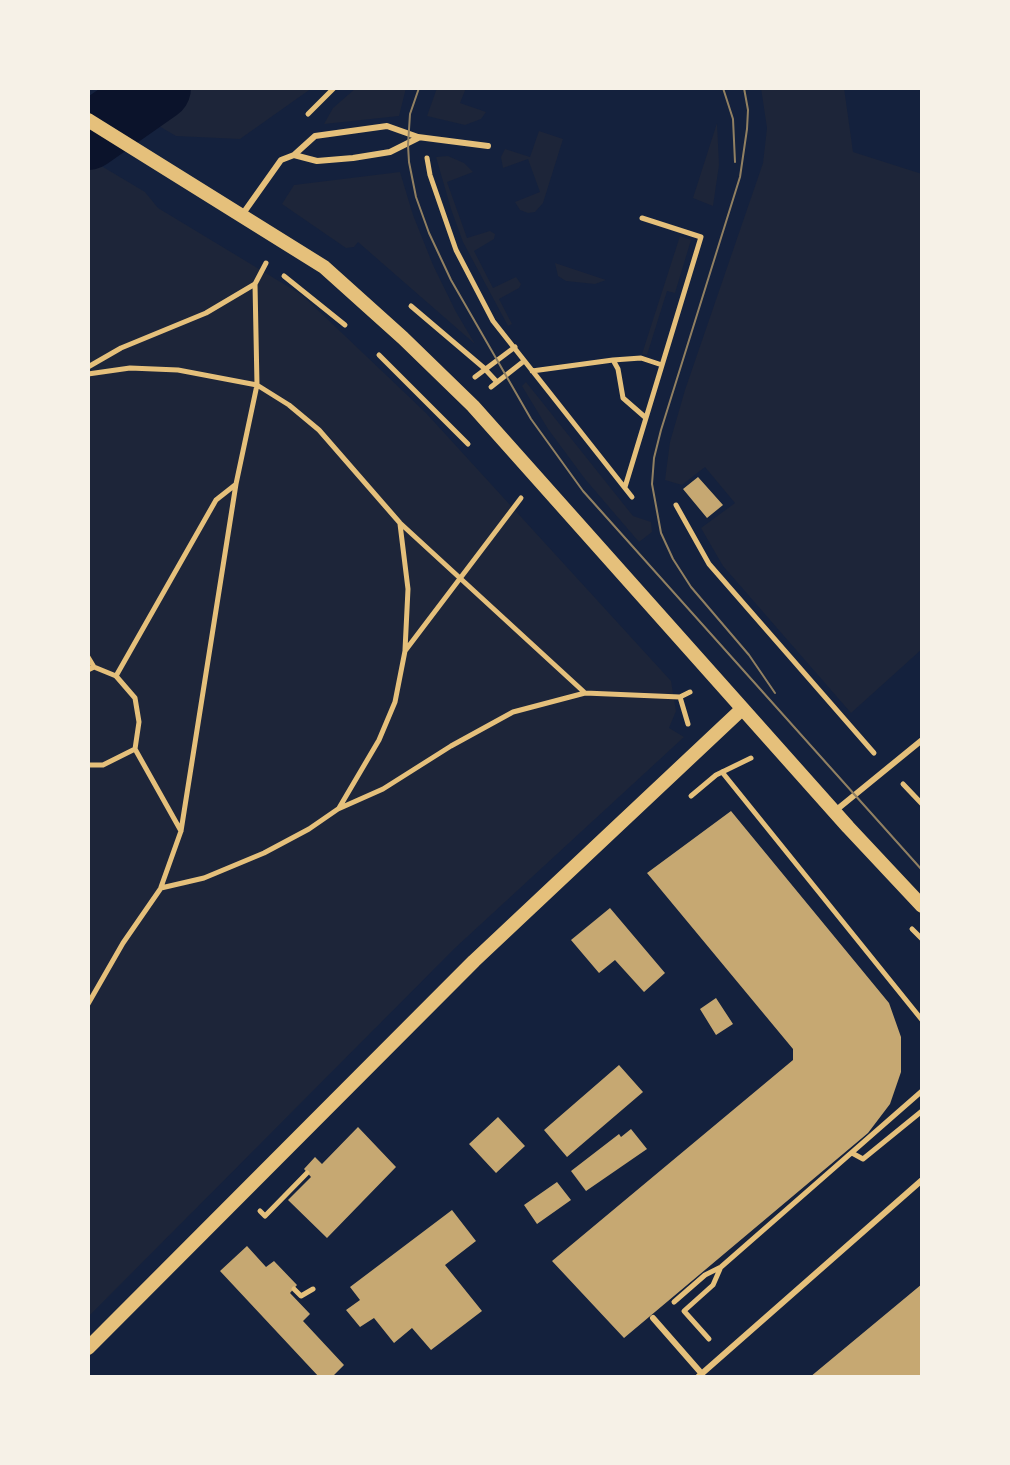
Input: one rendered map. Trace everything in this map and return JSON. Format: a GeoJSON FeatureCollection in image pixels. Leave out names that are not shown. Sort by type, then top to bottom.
{"type":"FeatureCollection","features":[{"type":"Feature","properties":{"kind":"street"},"geometry":{"type":"LineString","coordinates":[[88,120],[324,267],[433,366],[480,414],[834,812],[922,906]]}},
{"type":"Feature","properties":{"kind":"street"},"geometry":{"type":"LineString","coordinates":[[88,1348],[474,961],[742,709]]}},
{"type":"Feature","properties":{"kind":"lane"},"geometry":{"type":"LineString","coordinates":[[242,215],[281,160],[294,155],[315,136],[387,126],[421,137],[488,146]]}},
{"type":"Feature","properties":{"kind":"lane"},"geometry":{"type":"LineString","coordinates":[[294,155],[317,161],[353,158],[390,152],[421,137]]}},
{"type":"Feature","properties":{"kind":"lane"},"geometry":{"type":"LineString","coordinates":[[834,812],[922,740]]}},
{"type":"Feature","properties":{"kind":"lane"},"geometry":{"type":"LineString","coordinates":[[653,1318],[700,1375],[922,1180]]}},
{"type":"Feature","properties":{"kind":"path"},"geometry":{"type":"LineString","coordinates":[[421,137],[430,175],[456,250],[493,321],[632,497]]}},
{"type":"Feature","properties":{"kind":"path"},"geometry":{"type":"LineString","coordinates":[[625,488],[701,237],[642,218]]}},
{"type":"Feature","properties":{"kind":"path"},"geometry":{"type":"LineString","coordinates":[[88,1004],[123,943],[161,888],[181,831],[236,484],[257,385],[255,284],[266,263],[350,329]]}},
{"type":"Feature","properties":{"kind":"path"},"geometry":{"type":"LineString","coordinates":[[88,367],[121,348],[206,313],[255,284]]}},
{"type":"Feature","properties":{"kind":"path"},"geometry":{"type":"LineString","coordinates":[[371,347],[471,447]]}},
{"type":"Feature","properties":{"kind":"path"},"geometry":{"type":"LineString","coordinates":[[478,374],[515,347]]}},
{"type":"Feature","properties":{"kind":"path"},"geometry":{"type":"LineString","coordinates":[[531,371],[641,358],[662,365]]}},
{"type":"Feature","properties":{"kind":"path"},"geometry":{"type":"LineString","coordinates":[[613,360],[618,369],[623,398],[646,418]]}},
{"type":"Feature","properties":{"kind":"path"},"geometry":{"type":"LineString","coordinates":[[491,387],[524,361]]}},
{"type":"Feature","properties":{"kind":"path"},"geometry":{"type":"LineString","coordinates":[[88,374],[130,368],[178,370],[257,385],[289,405],[319,430],[400,523],[585,693]]}},
{"type":"Feature","properties":{"kind":"path"},"geometry":{"type":"LineString","coordinates":[[116,676],[216,500],[236,484]]}},
{"type":"Feature","properties":{"kind":"path"},"geometry":{"type":"LineString","coordinates":[[405,651],[521,498],[511,488]]}},
{"type":"Feature","properties":{"kind":"path"},"geometry":{"type":"LineString","coordinates":[[676,505],[709,564],[922,804]]}},
{"type":"Feature","properties":{"kind":"path"},"geometry":{"type":"LineString","coordinates":[[338,809],[379,740],[395,702],[405,651],[408,589],[400,523]]}},
{"type":"Feature","properties":{"kind":"path"},"geometry":{"type":"LineString","coordinates":[[88,657],[91,669],[116,676],[135,698],[139,722],[135,749],[181,831]]}},
{"type":"Feature","properties":{"kind":"path"},"geometry":{"type":"LineString","coordinates":[[161,888],[204,878],[264,853],[338,809],[383,789],[513,712],[585,693],[680,697],[690,692],[684,683]]}},
{"type":"Feature","properties":{"kind":"path"},"geometry":{"type":"LineString","coordinates":[[680,697],[685,721]]}},
{"type":"Feature","properties":{"kind":"path"},"geometry":{"type":"LineString","coordinates":[[88,765],[103,765],[135,749]]}},
{"type":"Feature","properties":{"kind":"path"},"geometry":{"type":"LineString","coordinates":[[723,761],[729,768],[751,758]]}},
{"type":"Feature","properties":{"kind":"path"},"geometry":{"type":"LineString","coordinates":[[722,772],[922,1020]]}},
{"type":"Feature","properties":{"kind":"path"},"geometry":{"type":"LineString","coordinates":[[674,1302],[705,1275],[721,1267],[922,1091]]}},
{"type":"Feature","properties":{"kind":"path"},"geometry":{"type":"LineString","coordinates":[[852,1153],[863,1159],[922,1111]]}},
{"type":"Feature","properties":{"kind":"path"},"geometry":{"type":"LineString","coordinates":[[255,1205],[265,1216],[307,1173]]}},
{"type":"Feature","properties":{"kind":"path"},"geometry":{"type":"LineString","coordinates":[[721,1267],[713,1285],[684,1311],[723,1355]]}},
{"type":"Feature","properties":{"kind":"path"},"geometry":{"type":"LineString","coordinates":[[294,1289],[301,1296],[313,1289]]}},
{"type":"Feature","properties":{"kind":"shaded area"},"geometry":{"type":"Polygon","coordinates":[[[99,88],[191,88],[147,119],[99,88]]]}},
{"type":"Feature","properties":{"kind":"shaded area"},"geometry":{"type":"Polygon","coordinates":[[[191,88],[312,88],[240,139],[176,136],[147,119],[191,88]]]}},
{"type":"Feature","properties":{"kind":"shaded area"},"geometry":{"type":"Polygon","coordinates":[[[356,88],[406,88],[399,116],[324,124],[333,108],[356,88]]]}},
{"type":"Feature","properties":{"kind":"shaded area"},"geometry":{"type":"Polygon","coordinates":[[[437,88],[466,88],[460,103],[486,112],[481,119],[465,125],[427,116],[437,88]]]}},
{"type":"Feature","properties":{"kind":"shaded area"},"geometry":{"type":"Polygon","coordinates":[[[761,88],[844,88],[853,152],[922,174],[922,649],[851,713],[723,566],[701,528],[735,503],[705,467],[682,485],[665,480],[670,442],[685,390],[763,163],[767,128],[761,88]]]}},
{"type":"Feature","properties":{"kind":"shaded area"},"geometry":{"type":"Polygon","coordinates":[[[717,123],[719,165],[713,206],[693,198],[717,123]]]}},
{"type":"Feature","properties":{"kind":"shaded area"},"geometry":{"type":"Polygon","coordinates":[[[539,131],[563,139],[543,203],[535,212],[528,213],[520,210],[515,202],[540,192],[528,159],[503,168],[501,157],[505,149],[530,157],[539,131]]]}},
{"type":"Feature","properties":{"kind":"shaded area"},"geometry":{"type":"Polygon","coordinates":[[[448,156],[464,163],[473,172],[447,182],[467,238],[490,231],[495,234],[494,239],[474,251],[493,288],[516,277],[521,284],[499,299],[512,324],[508,326],[463,242],[451,209],[436,157],[448,156]]]}},
{"type":"Feature","properties":{"kind":"shaded area"},"geometry":{"type":"Polygon","coordinates":[[[88,158],[145,192],[158,208],[302,295],[426,413],[671,681],[676,711],[669,728],[684,737],[455,948],[88,1317],[88,158]]]}},
{"type":"Feature","properties":{"kind":"shaded area"},"geometry":{"type":"Polygon","coordinates":[[[400,172],[433,265],[475,344],[358,242],[354,247],[346,248],[282,204],[294,185],[400,172]]]}},
{"type":"Feature","properties":{"kind":"shaded area"},"geometry":{"type":"Polygon","coordinates":[[[680,236],[691,240],[675,293],[667,291],[647,355],[642,354],[680,236]]]}},
{"type":"Feature","properties":{"kind":"shaded area"},"geometry":{"type":"Polygon","coordinates":[[[555,263],[606,280],[595,284],[566,281],[558,276],[555,263]]]}},
{"type":"Feature","properties":{"kind":"shaded area"},"geometry":{"type":"Polygon","coordinates":[[[526,382],[633,516],[651,522],[652,532],[639,542],[585,479],[548,429],[522,386],[526,382]]]}},
{"type":"Feature","properties":{"kind":"pier"},"geometry":{"type":"Polygon","coordinates":[[[96,88],[151,121],[145,122],[96,88]]]}},
{"type":"Feature","properties":{"kind":"building"},"geometry":{"type":"Polygon","coordinates":[[[698,477],[723,505],[707,518],[683,489],[698,477]]]}},
{"type":"Feature","properties":{"kind":"building"},"geometry":{"type":"Polygon","coordinates":[[[731,811],[889,1003],[901,1037],[901,1072],[890,1104],[868,1133],[624,1338],[552,1261],[793,1060],[793,1049],[647,873],[731,811]]]}},
{"type":"Feature","properties":{"kind":"building"},"geometry":{"type":"Polygon","coordinates":[[[610,908],[665,973],[644,992],[615,960],[599,973],[571,940],[610,908]]]}},
{"type":"Feature","properties":{"kind":"building"},"geometry":{"type":"Polygon","coordinates":[[[716,998],[733,1024],[716,1035],[700,1009],[716,998]]]}},
{"type":"Feature","properties":{"kind":"building"},"geometry":{"type":"Polygon","coordinates":[[[619,1065],[643,1092],[567,1157],[544,1130],[619,1065]]]}},
{"type":"Feature","properties":{"kind":"building"},"geometry":{"type":"Polygon","coordinates":[[[498,1117],[525,1146],[496,1173],[469,1144],[498,1117]]]}},
{"type":"Feature","properties":{"kind":"building"},"geometry":{"type":"Polygon","coordinates":[[[358,1127],[396,1167],[327,1238],[288,1200],[311,1177],[304,1169],[315,1157],[322,1164],[358,1127]]]}},
{"type":"Feature","properties":{"kind":"building"},"geometry":{"type":"Polygon","coordinates":[[[631,1129],[647,1149],[586,1191],[571,1171],[619,1134],[621,1137],[631,1129]]]}},
{"type":"Feature","properties":{"kind":"building"},"geometry":{"type":"Polygon","coordinates":[[[557,1182],[571,1200],[537,1224],[524,1205],[557,1182]]]}},
{"type":"Feature","properties":{"kind":"building"},"geometry":{"type":"Polygon","coordinates":[[[452,1210],[476,1241],[445,1265],[482,1311],[431,1350],[412,1328],[394,1343],[374,1318],[360,1327],[346,1310],[360,1300],[350,1287],[452,1210]]]}},
{"type":"Feature","properties":{"kind":"building"},"geometry":{"type":"Polygon","coordinates":[[[247,1246],[266,1267],[274,1261],[297,1285],[290,1293],[310,1314],[303,1321],[344,1365],[332,1377],[319,1377],[220,1271],[247,1246]]]}},
{"type":"Feature","properties":{"kind":"building"},"geometry":{"type":"Polygon","coordinates":[[[922,1284],[922,1377],[810,1377],[922,1284]]]}},
{"type":"Feature","properties":{"kind":"waterway"},"geometry":{"type":"LineString","coordinates":[[88,137],[158,88]]}},
{"type":"Feature","properties":{"kind":"tram line"},"geometry":{"type":"LineString","coordinates":[[419,88],[410,114],[408,145],[416,197],[451,280],[531,419],[583,491],[922,870]]}},
{"type":"Feature","properties":{"kind":"tram line"},"geometry":{"type":"LineString","coordinates":[[723,88],[733,119],[735,162]]}},
{"type":"Feature","properties":{"kind":"tram line"},"geometry":{"type":"LineString","coordinates":[[744,88],[748,110],[740,177],[661,430],[652,484],[661,533],[673,559],[691,587],[749,655],[775,693]]}}]}
